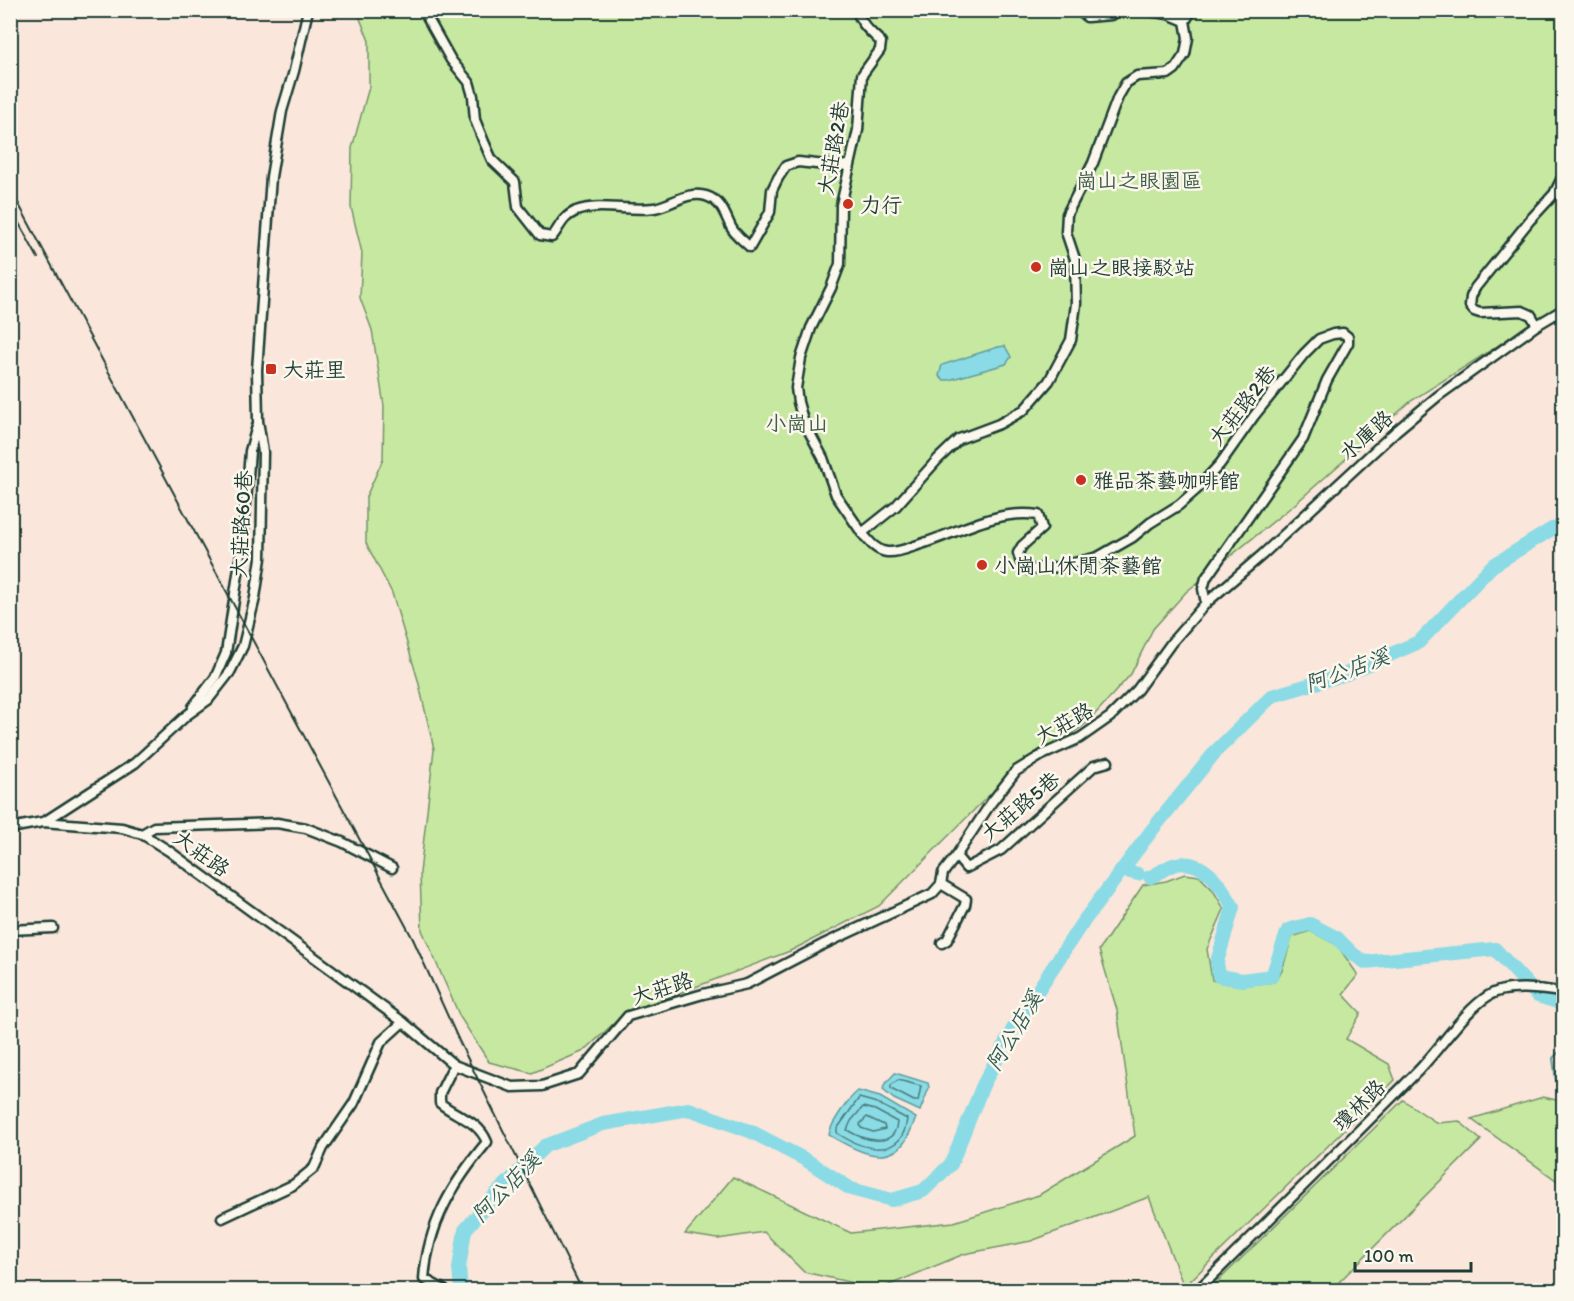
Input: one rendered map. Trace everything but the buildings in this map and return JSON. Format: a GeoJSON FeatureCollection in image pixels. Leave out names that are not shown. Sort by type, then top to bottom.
{"type":"FeatureCollection","features":[{"type":"Feature","properties":{"kind":"street","name":"大莊路60巷"},"geometry":{"type":"LineString","coordinates":[[43,822],[135,763],[187,715],[208,700],[230,672],[243,646],[261,558],[263,452],[258,422],[257,370],[272,177],[282,111],[308,10]]}},
{"type":"Feature","properties":{"kind":"street"},"geometry":{"type":"LineString","coordinates":[[423,10],[451,60],[469,82],[476,120],[492,160],[515,182],[518,207],[540,235],[552,237],[562,219],[578,211],[603,207],[642,210],[657,208],[695,195],[706,196],[719,204],[732,229],[750,247],[770,212],[772,190],[786,166],[798,162],[835,166],[849,165]]}},
{"type":"Feature","properties":{"kind":"street","name":"大莊路2巷"},"geometry":{"type":"LineString","coordinates":[[857,10],[865,27],[881,42],[880,50],[862,75],[858,130],[840,205],[840,264],[811,328],[801,358],[796,388],[803,420],[823,458],[836,495],[874,547],[886,552],[899,551],[929,542],[974,523],[993,518],[1031,514],[1038,515],[1042,528],[1022,546],[1018,553],[1021,562],[1029,570],[1058,567],[1098,557],[1133,537],[1179,505],[1196,490],[1220,464],[1254,416],[1304,354],[1319,339],[1343,333],[1348,337],[1348,343],[1327,380],[1303,439],[1206,578],[1203,589],[1206,603]]}},
{"type":"Feature","properties":{"kind":"street"},"geometry":{"type":"LineString","coordinates":[[1078,10],[1087,17],[1111,15],[1118,10]]}},
{"type":"Feature","properties":{"kind":"street"},"geometry":{"type":"LineString","coordinates":[[1142,10],[1168,14],[1185,21]]}},
{"type":"Feature","properties":{"kind":"street"},"geometry":{"type":"LineString","coordinates":[[862,533],[896,506],[959,439],[999,424],[1024,410],[1049,381],[1071,340],[1076,303],[1075,259],[1066,232],[1066,214],[1095,158],[1118,97],[1126,83],[1137,76],[1168,74],[1175,69],[1185,54],[1188,39],[1185,21],[1192,10]]}},
{"type":"Feature","properties":{"kind":"street"},"geometry":{"type":"LineString","coordinates":[[1537,325],[1531,315],[1522,311],[1480,313],[1470,306],[1470,297],[1488,271],[1554,194],[1563,174]]}},
{"type":"Feature","properties":{"kind":"street","name":"水庫路"},"geometry":{"type":"LineString","coordinates":[[1206,603],[1262,555],[1396,431],[1438,396],[1563,309]]}},
{"type":"Feature","properties":{"kind":"street","name":"大莊路60巷"},"geometry":{"type":"LineString","coordinates":[[187,715],[215,678],[226,653],[243,541],[250,451],[258,422]]}},
{"type":"Feature","properties":{"kind":"street","name":"大莊路"},"geometry":{"type":"LineString","coordinates":[[10,828],[43,822],[122,828],[142,834],[169,851],[403,1022],[454,1065],[512,1087],[542,1086],[579,1074],[628,1016],[747,984],[822,945],[932,894],[941,884],[943,873],[1016,771],[1042,755],[1080,738],[1110,717],[1137,690],[1172,642],[1206,603]]}},
{"type":"Feature","properties":{"kind":"street","name":"大莊路5巷"},"geometry":{"type":"LineString","coordinates":[[956,856],[966,868],[1001,850],[1094,766],[1108,762]]}},
{"type":"Feature","properties":{"kind":"street"},"geometry":{"type":"LineString","coordinates":[[142,834],[154,827],[277,823],[306,828],[342,842],[392,868]]}},
{"type":"Feature","properties":{"kind":"street"},"geometry":{"type":"LineString","coordinates":[[941,884],[966,899],[947,940],[942,943]]}},
{"type":"Feature","properties":{"kind":"street"},"geometry":{"type":"LineString","coordinates":[[10,930],[53,928]]}},
{"type":"Feature","properties":{"kind":"street","name":"瓊林路"},"geometry":{"type":"LineString","coordinates":[[1198,1290],[1431,1058],[1473,1008],[1489,994],[1519,989],[1563,993]]}},
{"type":"Feature","properties":{"kind":"street"},"geometry":{"type":"LineString","coordinates":[[222,1218],[293,1185],[315,1168],[322,1148],[354,1103],[381,1042],[403,1022]]}},
{"type":"Feature","properties":{"kind":"street"},"geometry":{"type":"LineString","coordinates":[[441,1289],[424,1279],[425,1261],[433,1230],[466,1167],[487,1142],[484,1134],[472,1121],[440,1103],[440,1093],[454,1065]]}},
{"type":"Feature","properties":{"kind":"green space","name":"小崗山"},"geometry":{"type":"Polygon","coordinates":[[[357,11],[1563,11],[1563,304],[1411,401],[1295,504],[1186,592],[1153,629],[1131,674],[1088,722],[986,798],[879,906],[790,951],[624,1014],[584,1051],[532,1073],[489,1062],[460,1017],[422,930],[420,873],[434,749],[418,680],[392,593],[366,543],[366,497],[383,459],[384,406],[372,330],[360,298],[362,253],[351,207],[352,148],[369,87],[369,41],[357,11]]]}},
{"type":"Feature","properties":{"kind":"green space"},"geometry":{"type":"Polygon","coordinates":[[[1185,874],[1199,876],[1213,890],[1224,909],[1207,949],[1212,980],[1243,985],[1274,982],[1282,971],[1292,937],[1310,931],[1337,945],[1358,975],[1343,994],[1361,1013],[1346,1039],[1389,1064],[1395,1080],[1184,1287],[1149,1197],[1031,1241],[964,1254],[880,1289],[804,1272],[764,1232],[718,1239],[685,1234],[733,1177],[851,1233],[954,1222],[1039,1195],[1135,1136],[1117,1010],[1099,950],[1143,885],[1166,881],[1185,874]]]}},
{"type":"Feature","properties":{"kind":"green space"},"geometry":{"type":"Polygon","coordinates":[[[1543,1097],[1556,1100],[1563,1106],[1563,1185],[1471,1119],[1543,1097]]]}},
{"type":"Feature","properties":{"kind":"green space"},"geometry":{"type":"Polygon","coordinates":[[[1403,1100],[1437,1123],[1459,1121],[1481,1140],[1331,1290],[1209,1290],[1403,1100]]]}},
{"type":"Feature","properties":{"kind":"water"},"geometry":{"type":"Polygon","coordinates":[[[1005,346],[1011,357],[1006,364],[949,380],[943,380],[939,376],[942,365],[1005,346]]]}},
{"type":"Feature","properties":{"kind":"water"},"geometry":{"type":"Polygon","coordinates":[[[895,1073],[928,1083],[929,1088],[920,1111],[894,1099],[883,1090],[884,1085],[895,1073]]]}},
{"type":"Feature","properties":{"kind":"water"},"geometry":{"type":"Polygon","coordinates":[[[858,1091],[880,1097],[916,1118],[906,1140],[898,1149],[889,1154],[869,1154],[829,1135],[840,1111],[858,1091]]]}},
{"type":"Feature","properties":{"kind":"waterway","name":"阿公店溪"},"geometry":{"type":"LineString","coordinates":[[461,1290],[459,1268],[465,1230],[497,1193],[545,1146],[603,1124],[689,1109],[752,1132],[806,1160],[851,1189],[892,1200],[923,1191],[951,1164],[983,1085],[1014,1027],[1080,926],[1152,830],[1216,751],[1272,696],[1346,674],[1419,642],[1492,566],[1552,529],[1564,526]]}},
{"type":"Feature","properties":{"kind":"waterway"},"geometry":{"type":"LineString","coordinates":[[1150,877],[1173,865],[1186,863],[1203,869],[1218,883],[1233,907],[1217,962],[1219,976],[1242,980],[1272,976],[1288,930],[1310,924],[1337,938],[1365,962],[1495,949],[1538,996],[1564,1004]]}},
{"type":"Feature","properties":{"kind":"waterway"},"geometry":{"type":"LineString","coordinates":[[1122,870],[1138,874]]}},
{"type":"Feature","properties":{"kind":"waterway"},"geometry":{"type":"LineString","coordinates":[[1564,1047],[1553,1058],[1556,1081],[1564,1091]]}},
{"type":"Feature","properties":{"kind":"railway"},"geometry":{"type":"LineString","coordinates":[[10,188],[413,939],[459,1041],[582,1290]]}},
{"type":"Feature","properties":{"kind":"railway"},"geometry":{"type":"LineString","coordinates":[[10,207],[38,258]]}},
{"type":"Feature","properties":{"kind":"place","name":"力行"},"geometry":{"type":"Point","coordinates":[848,204]}},
{"type":"Feature","properties":{"kind":"place","name":"崗山之眼接駁站"},"geometry":{"type":"Point","coordinates":[1036,267]}},
{"type":"Feature","properties":{"kind":"place","name":"大莊里"},"geometry":{"type":"Point","coordinates":[271,369]}},
{"type":"Feature","properties":{"kind":"place","name":"雅品茶藝咖啡館"},"geometry":{"type":"Point","coordinates":[1081,480]}},
{"type":"Feature","properties":{"kind":"place","name":"小崗山休閒茶藝館"},"geometry":{"type":"Point","coordinates":[982,565]}},
{"type":"Feature","properties":{"kind":"park label","name":"崗山之眼園區"},"geometry":{"type":"Point","coordinates":[1139,180]}}]}
